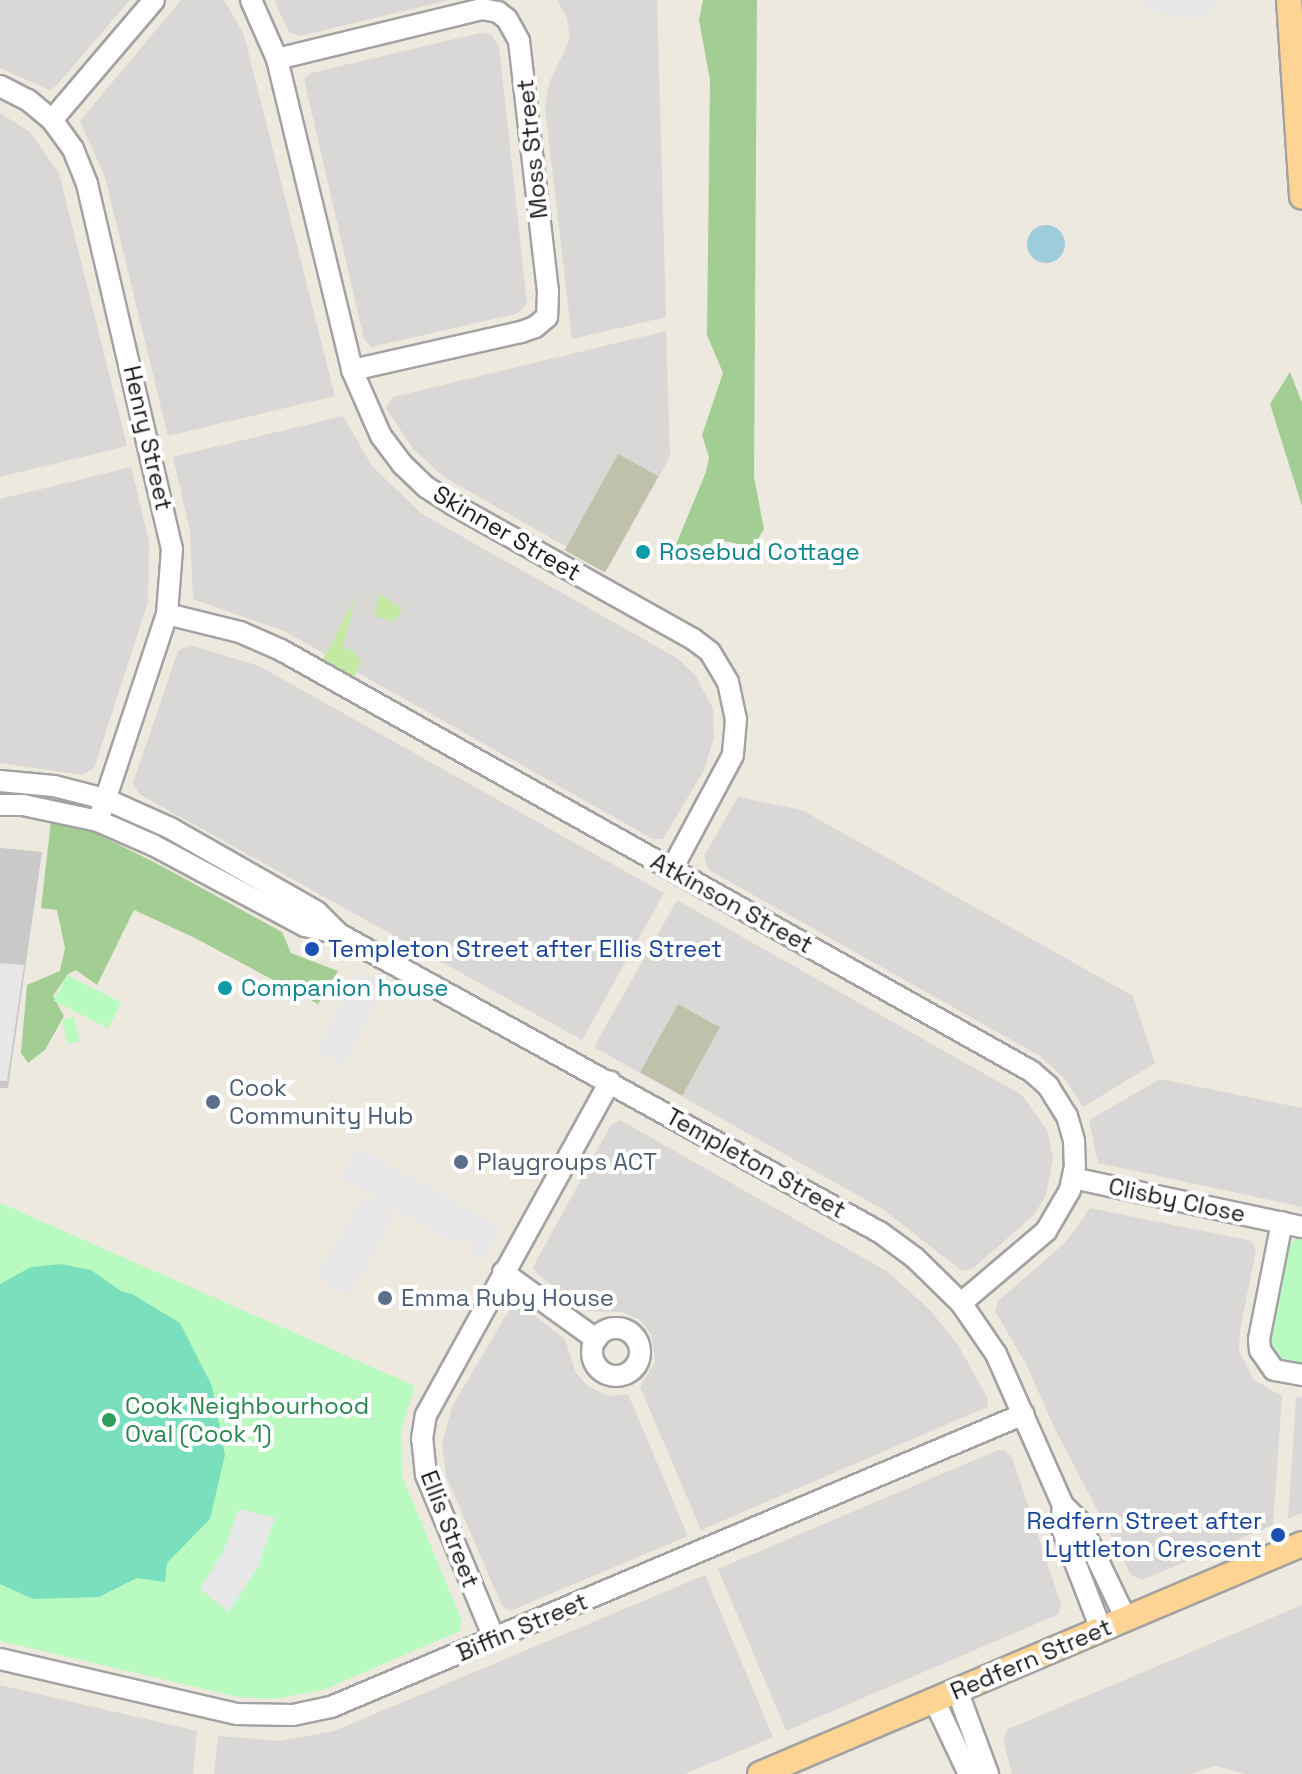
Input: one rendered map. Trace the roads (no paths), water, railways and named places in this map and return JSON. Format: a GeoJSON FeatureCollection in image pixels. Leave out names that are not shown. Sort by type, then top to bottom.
{"type":"FeatureCollection","features":[{"type":"Feature","properties":{"kind":"main road"},"geometry":{"type":"LineString","coordinates":[[1289,0],[1302,197]]}},
{"type":"Feature","properties":{"kind":"main road","name":"Redfern Street"},"geometry":{"type":"LineString","coordinates":[[760,1774],[1302,1544]]}},
{"type":"Feature","properties":{"kind":"street"},"geometry":{"type":"LineString","coordinates":[[52,120],[154,0]]}},
{"type":"Feature","properties":{"kind":"street","name":"Skinner Street"},"geometry":{"type":"LineString","coordinates":[[251,0],[277,59],[352,370],[381,436],[402,464],[426,487],[693,639],[717,662],[734,701],[733,755],[672,869]]}},
{"type":"Feature","properties":{"kind":"street","name":"Moss Street"},"geometry":{"type":"LineString","coordinates":[[277,59],[482,9],[498,12],[507,19],[519,41],[548,291],[547,317],[535,327],[521,332],[352,370]]}},
{"type":"Feature","properties":{"kind":"street","name":"Henry Street"},"geometry":{"type":"LineString","coordinates":[[0,86],[28,100],[52,120],[73,149],[87,184],[164,503],[172,549],[167,614],[98,821]]}},
{"type":"Feature","properties":{"kind":"street","name":"Atkinson Street"},"geometry":{"type":"LineString","coordinates":[[167,614],[240,632],[281,650],[1031,1071],[1048,1086],[1067,1116],[1074,1141],[1073,1178],[1060,1212],[1046,1231],[961,1303]]}},
{"type":"Feature","properties":{"kind":"street","name":"Templeton Street"},"geometry":{"type":"LineString","coordinates":[[0,781],[54,786],[105,799],[170,828],[317,912],[339,934]]}},
{"type":"Feature","properties":{"kind":"street","name":"Templeton Street"},"geometry":{"type":"LineString","coordinates":[[0,805],[23,805],[98,821],[153,845],[305,926],[339,934],[881,1233],[915,1258],[961,1303],[996,1354],[1063,1505],[1079,1521],[1126,1619]]}},
{"type":"Feature","properties":{"kind":"street","name":"Ellis Street"},"geometry":{"type":"LineString","coordinates":[[494,1638],[426,1475],[422,1439],[426,1415],[435,1393],[610,1081]]}},
{"type":"Feature","properties":{"kind":"street","name":"Clisby Close"},"geometry":{"type":"LineString","coordinates":[[1073,1178],[1292,1224],[1259,1339],[1260,1350],[1274,1370],[1302,1375]]}},
{"type":"Feature","properties":{"kind":"street"},"geometry":{"type":"LineString","coordinates":[[503,1272],[596,1339]]}},
{"type":"Feature","properties":{"kind":"street","name":"Biffin Street"},"geometry":{"type":"LineString","coordinates":[[0,1659],[237,1714],[281,1715],[331,1707],[1024,1414]]}},
{"type":"Feature","properties":{"kind":"street","name":"Templeton Street"},"geometry":{"type":"LineString","coordinates":[[1063,1505],[1061,1526],[1101,1629]]}},
{"type":"Feature","properties":{"kind":"street"},"geometry":{"type":"LineString","coordinates":[[957,1690],[988,1774]]}},
{"type":"Feature","properties":{"kind":"street"},"geometry":{"type":"LineString","coordinates":[[934,1700],[969,1774]]}},
{"type":"Feature","properties":{"kind":"water"},"geometry":{"type":"Polygon","coordinates":[[[1046,225],[1060,230],[1065,244],[1060,258],[1046,263],[1032,258],[1027,244],[1032,230],[1046,225]]]}},
{"type":"Feature","properties":{"kind":"place","name":"Rosebud Cottage"},"geometry":{"type":"Point","coordinates":[643,552]}},
{"type":"Feature","properties":{"kind":"place","name":"Templeton Street after Ellis Street"},"geometry":{"type":"Point","coordinates":[312,949]}},
{"type":"Feature","properties":{"kind":"place","name":"Companion house"},"geometry":{"type":"Point","coordinates":[225,988]}},
{"type":"Feature","properties":{"kind":"place","name":"Cook Community Hub"},"geometry":{"type":"Point","coordinates":[213,1102]}},
{"type":"Feature","properties":{"kind":"place","name":"Playgroups ACT"},"geometry":{"type":"Point","coordinates":[461,1162]}},
{"type":"Feature","properties":{"kind":"place","name":"Emma Ruby House"},"geometry":{"type":"Point","coordinates":[385,1298]}},
{"type":"Feature","properties":{"kind":"place","name":"Cook Neighbourhood Oval (Cook 1)"},"geometry":{"type":"Point","coordinates":[109,1420]}},
{"type":"Feature","properties":{"kind":"place","name":"Redfern Street after Lyttleton Crescent"},"geometry":{"type":"Point","coordinates":[1278,1535]}}]}
